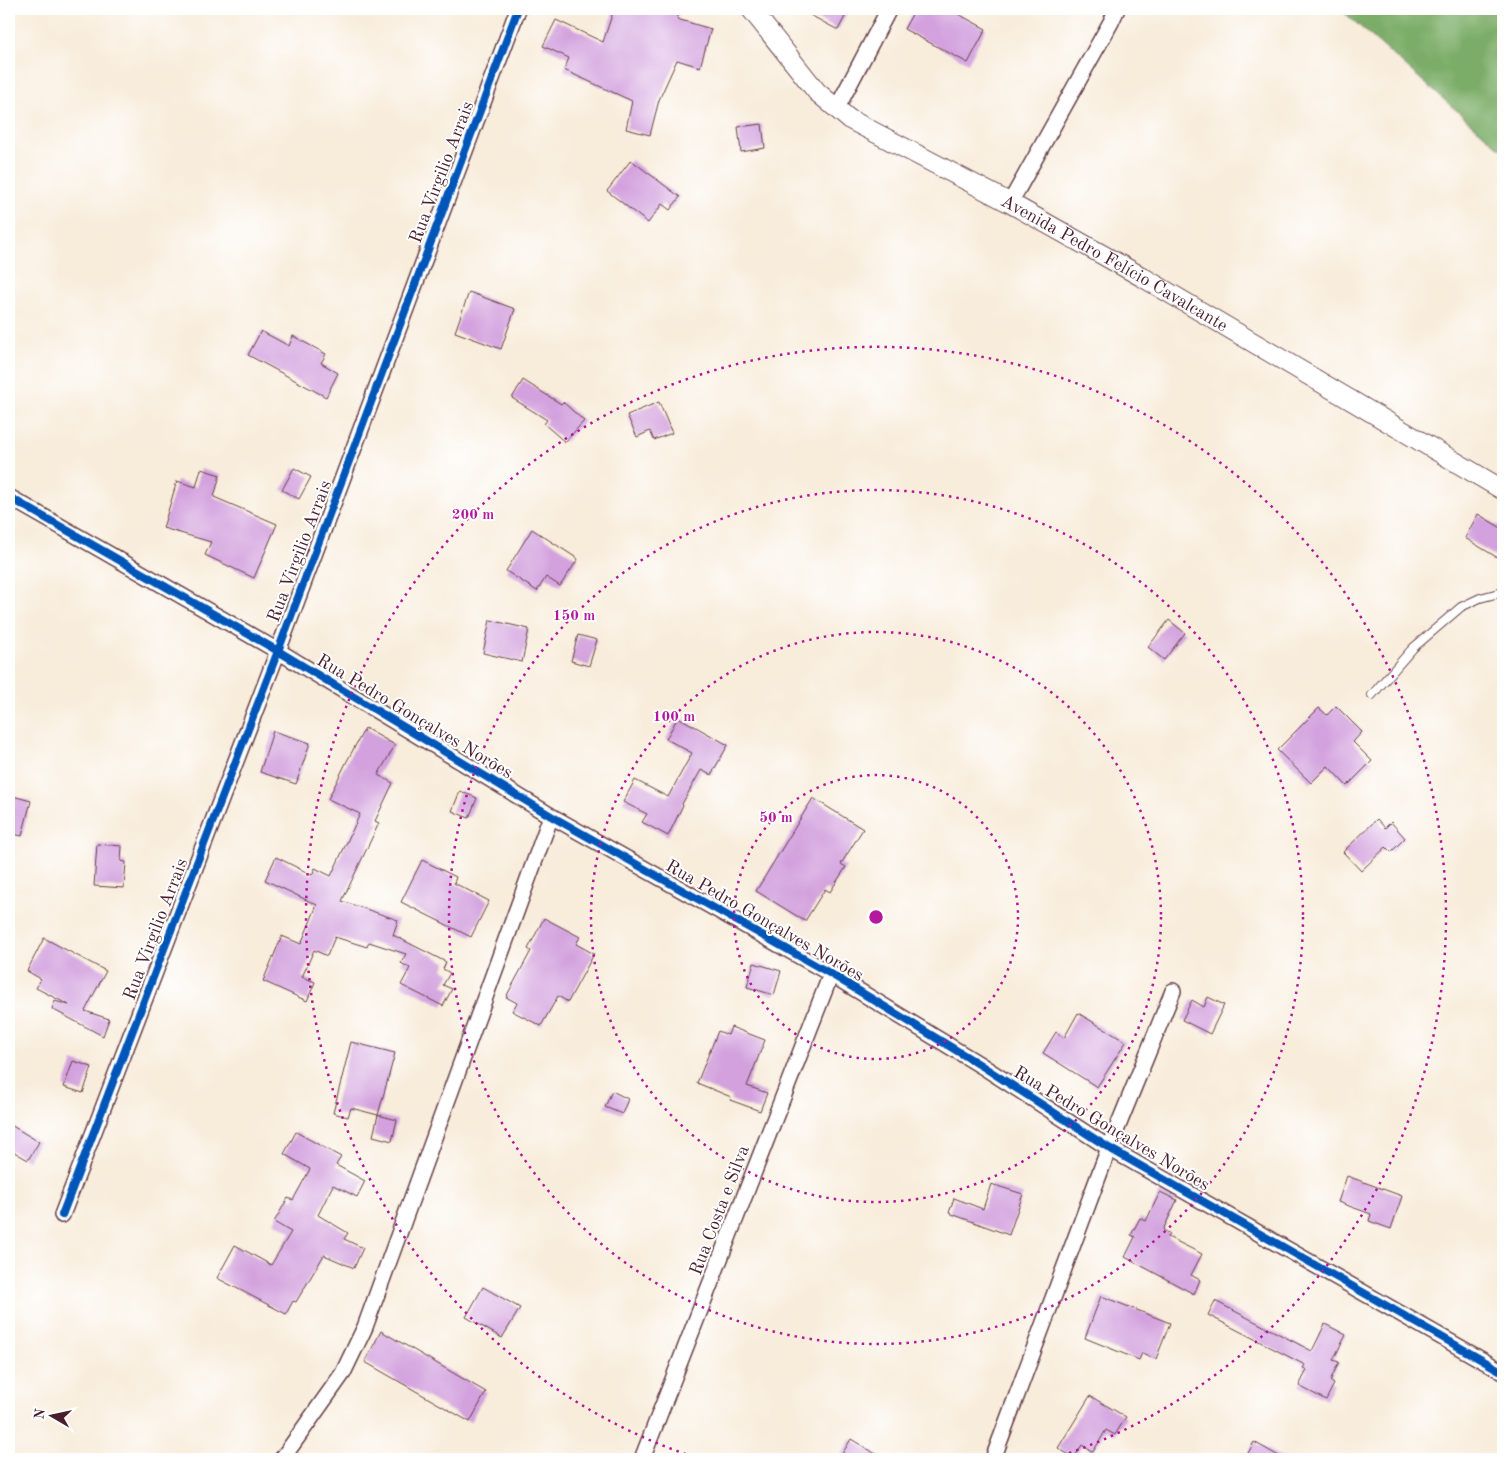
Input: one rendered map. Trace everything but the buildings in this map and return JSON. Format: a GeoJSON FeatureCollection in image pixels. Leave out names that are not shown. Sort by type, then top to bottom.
{"type":"FeatureCollection","features":[{"type":"Feature","properties":{"kind":"street","name":"Rua Virgilio Arrais"},"geometry":{"type":"LineString","coordinates":[[62,1215],[278,651],[518,9]]}},
{"type":"Feature","properties":{"kind":"street","name":"Avenida Pedro Felício Cavalcante"},"geometry":{"type":"LineString","coordinates":[[751,9],[818,92],[849,118],[1010,203],[1214,318],[1503,490]]}},
{"type":"Feature","properties":{"kind":"street"},"geometry":{"type":"LineString","coordinates":[[837,108],[889,9]]}},
{"type":"Feature","properties":{"kind":"street"},"geometry":{"type":"LineString","coordinates":[[1010,203],[1117,9]]}},
{"type":"Feature","properties":{"kind":"street","name":"Rua Pedro Gonçalves Norões"},"geometry":{"type":"LineString","coordinates":[[12,504],[278,651],[551,816],[831,974],[982,1066],[1109,1148],[1503,1372]]}},
{"type":"Feature","properties":{"kind":"street"},"geometry":{"type":"LineString","coordinates":[[282,1459],[343,1374],[365,1327],[551,816]]}},
{"type":"Feature","properties":{"kind":"street","name":"Rua Costa e Silva"},"geometry":{"type":"LineString","coordinates":[[642,1459],[831,974]]}},
{"type":"Feature","properties":{"kind":"street"},"geometry":{"type":"LineString","coordinates":[[992,1459],[1109,1148],[1173,992]]}},
{"type":"Feature","properties":{"kind":"lane"},"geometry":{"type":"LineString","coordinates":[[1372,695],[1413,648],[1461,607],[1480,598],[1503,592]]}},
{"type":"Feature","properties":{"kind":"green space"},"geometry":{"type":"Polygon","coordinates":[[[1340,9],[1503,9],[1503,151],[1340,9]]]}},
{"type":"Feature","properties":{"kind":"cycle path"},"geometry":{"type":"LineString","coordinates":[[62,1215],[278,651],[518,9]]}},
{"type":"Feature","properties":{"kind":"cycle path"},"geometry":{"type":"LineString","coordinates":[[9,497],[278,651],[551,816],[831,974],[982,1066],[1109,1148],[1503,1372]]}}]}
